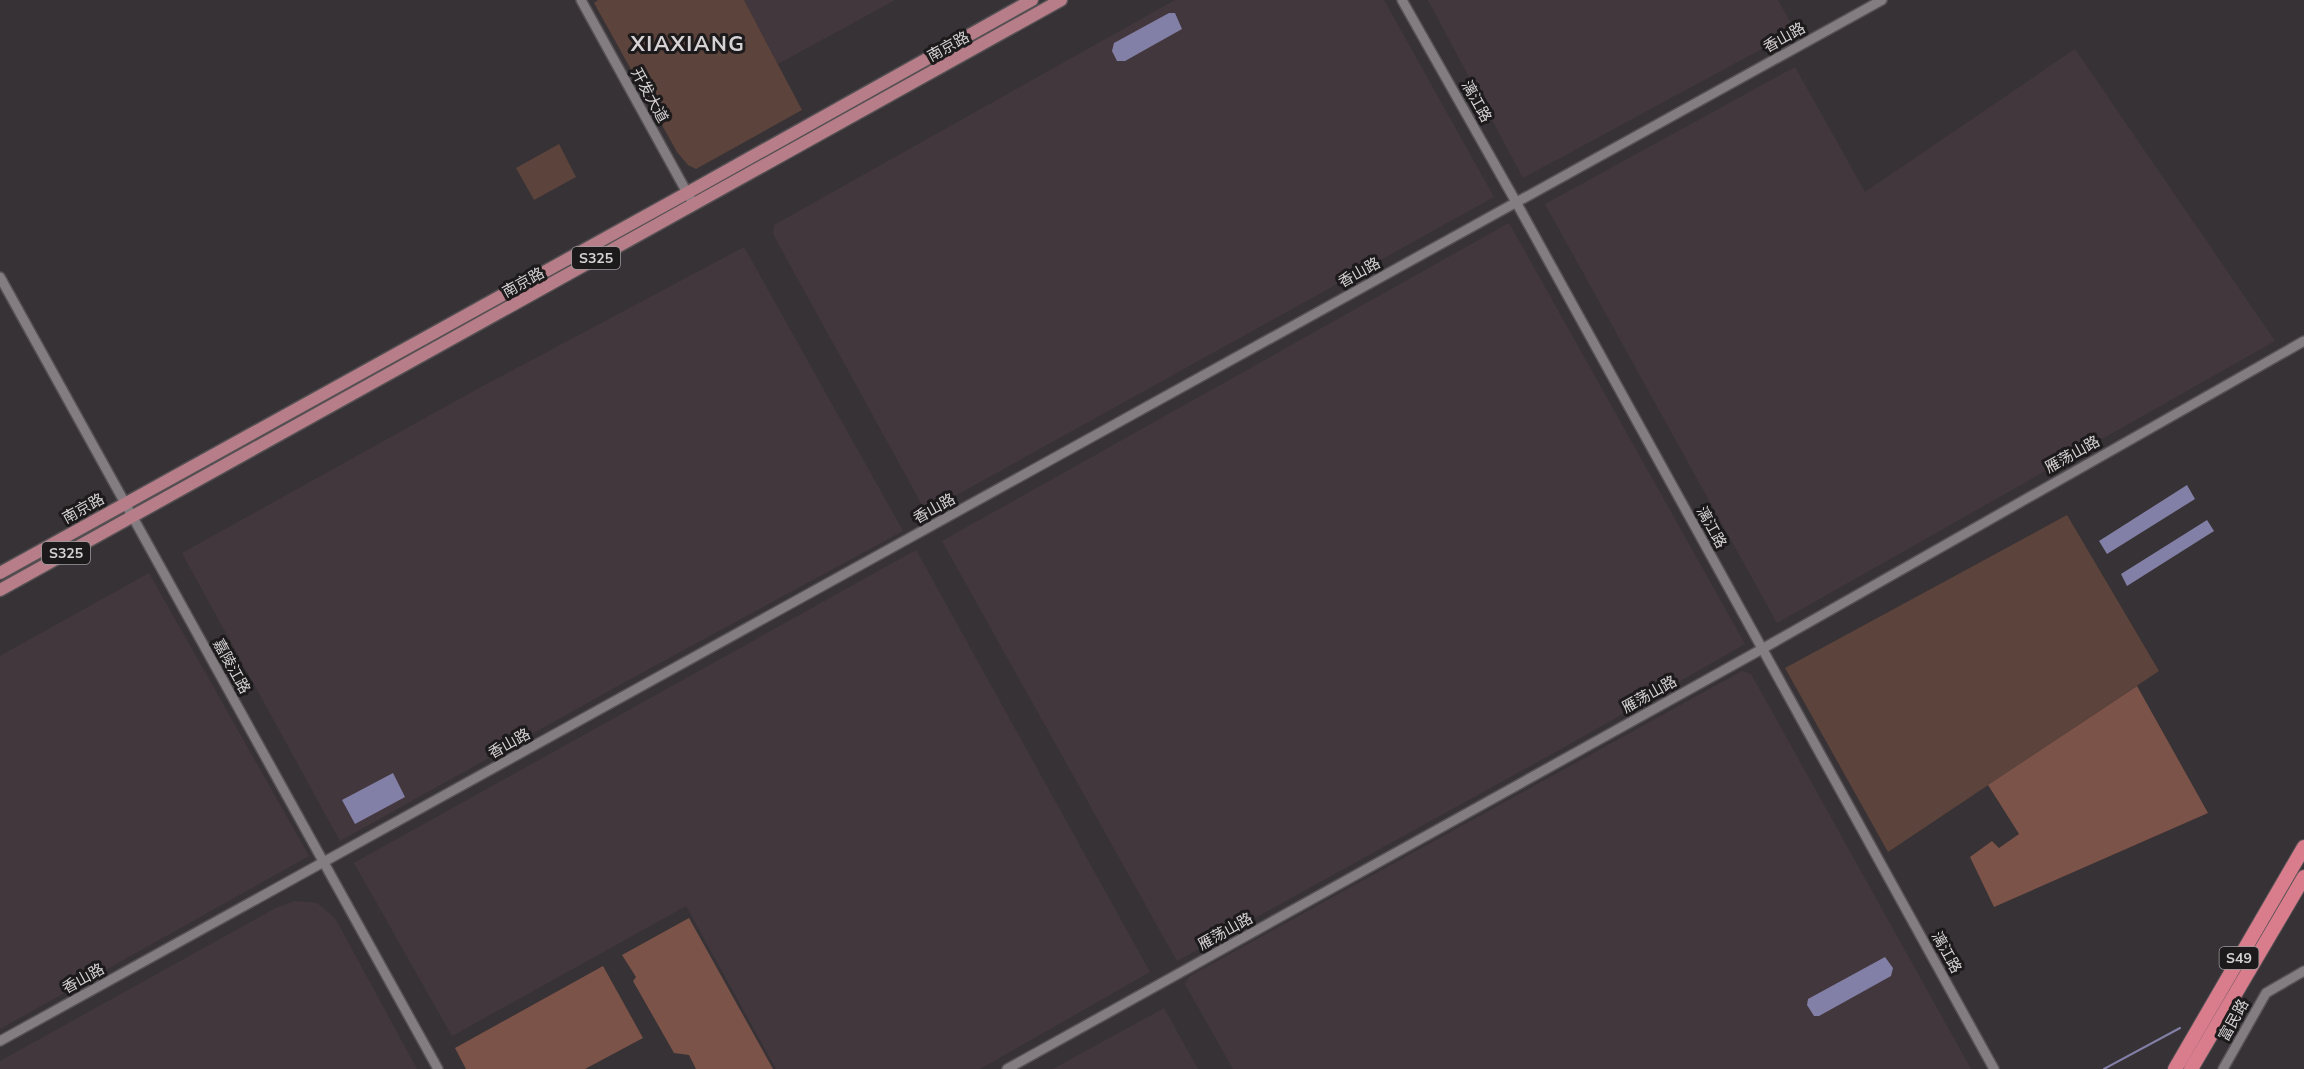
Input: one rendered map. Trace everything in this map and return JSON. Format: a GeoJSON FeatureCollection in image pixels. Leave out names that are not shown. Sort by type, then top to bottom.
{"type":"FeatureCollection","features":[{"type":"Feature","properties":{"kind":"highway","name":"S49"},"geometry":{"type":"LineString","coordinates":[[2175,1069],[2304,847]]}},
{"type":"Feature","properties":{"kind":"highway","name":"S49"},"geometry":{"type":"LineString","coordinates":[[2191,1069],[2304,876]]}},
{"type":"Feature","properties":{"kind":"main road","name":"南京路"},"geometry":{"type":"LineString","coordinates":[[0,590],[690,198],[1032,0]]}},
{"type":"Feature","properties":{"kind":"main road","name":"南京路"},"geometry":{"type":"LineString","coordinates":[[0,573],[124,503],[1061,0]]}},
{"type":"Feature","properties":{"kind":"street","name":"开发大道"},"geometry":{"type":"LineString","coordinates":[[581,0],[690,198]]}},
{"type":"Feature","properties":{"kind":"street","name":"漓江路"},"geometry":{"type":"LineString","coordinates":[[1402,0],[1516,202],[1994,1069]]}},
{"type":"Feature","properties":{"kind":"street","name":"香山路"},"geometry":{"type":"LineString","coordinates":[[0,1041],[1882,0]]}},
{"type":"Feature","properties":{"kind":"street","name":"嘉陵江路"},"geometry":{"type":"LineString","coordinates":[[0,277],[438,1069]]}},
{"type":"Feature","properties":{"kind":"street","name":"雁荡山路"},"geometry":{"type":"LineString","coordinates":[[1006,1069],[1761,649],[2304,341]]}},
{"type":"Feature","properties":{"kind":"street","name":"富民路"},"geometry":{"type":"LineString","coordinates":[[2223,1069],[2266,993],[2304,971]]}},
{"type":"Feature","properties":{"kind":"shaded area"},"geometry":{"type":"Polygon","coordinates":[[[598,0],[744,0],[802,110],[696,169],[688,165],[677,152],[594,3],[598,0]]]}},
{"type":"Feature","properties":{"kind":"shaded area"},"geometry":{"type":"Polygon","coordinates":[[[744,0],[895,0],[778,64],[744,0]]]}},
{"type":"Feature","properties":{"kind":"shaded area"},"geometry":{"type":"Polygon","coordinates":[[[1175,0],[1384,0],[1494,197],[926,512],[773,234],[774,225],[1175,0]]]}},
{"type":"Feature","properties":{"kind":"shaded area"},"geometry":{"type":"Polygon","coordinates":[[[1428,0],[1778,0],[1795,31],[1523,178],[1428,0]]]}},
{"type":"Feature","properties":{"kind":"shaded area"},"geometry":{"type":"Polygon","coordinates":[[[1169,13],[1175,13],[1182,29],[1125,61],[1117,61],[1112,51],[1114,43],[1169,13]]]}},
{"type":"Feature","properties":{"kind":"shaded area"},"geometry":{"type":"Polygon","coordinates":[[[2075,49],[2275,341],[1777,623],[1545,204],[1795,67],[1865,192],[2075,49]]]}},
{"type":"Feature","properties":{"kind":"shaded area"},"geometry":{"type":"Polygon","coordinates":[[[559,144],[576,177],[534,200],[516,168],[559,144]]]}},
{"type":"Feature","properties":{"kind":"shaded area"},"geometry":{"type":"Polygon","coordinates":[[[1509,223],[1745,644],[1570,744],[1177,961],[942,541],[1509,223]]]}},
{"type":"Feature","properties":{"kind":"shaded area"},"geometry":{"type":"Polygon","coordinates":[[[744,247],[903,531],[623,683],[340,841],[182,553],[481,387],[744,247]]]}},
{"type":"Feature","properties":{"kind":"shaded area"},"geometry":{"type":"Polygon","coordinates":[[[2187,485],[2195,499],[2107,554],[2099,541],[2187,485]]]}},
{"type":"Feature","properties":{"kind":"shaded area"},"geometry":{"type":"Polygon","coordinates":[[[2067,515],[2159,671],[1888,852],[1785,668],[2067,515]]]}},
{"type":"Feature","properties":{"kind":"shaded area"},"geometry":{"type":"Polygon","coordinates":[[[2207,520],[2214,531],[2127,586],[2121,574],[2207,520]]]}},
{"type":"Feature","properties":{"kind":"shaded area"},"geometry":{"type":"Polygon","coordinates":[[[916,550],[1150,972],[980,1069],[776,1069],[686,906],[452,1036],[354,863],[916,550]]]}},
{"type":"Feature","properties":{"kind":"shaded area"},"geometry":{"type":"Polygon","coordinates":[[[149,573],[309,856],[0,1029],[0,656],[149,573]]]}},
{"type":"Feature","properties":{"kind":"shaded area"},"geometry":{"type":"Polygon","coordinates":[[[1742,671],[1751,674],[1971,1069],[1233,1069],[1185,984],[1190,976],[1742,671]]]}},
{"type":"Feature","properties":{"kind":"shaded area"},"geometry":{"type":"Polygon","coordinates":[[[2137,686],[2208,813],[1994,907],[1970,857],[1992,841],[1999,848],[2019,834],[1988,785],[2137,686]]]}},
{"type":"Feature","properties":{"kind":"shaded area"},"geometry":{"type":"Polygon","coordinates":[[[393,773],[405,797],[355,824],[342,800],[393,773]]]}},
{"type":"Feature","properties":{"kind":"shaded area"},"geometry":{"type":"Polygon","coordinates":[[[295,901],[317,903],[335,918],[417,1069],[0,1069],[0,1061],[276,908],[295,901]]]}},
{"type":"Feature","properties":{"kind":"shaded area"},"geometry":{"type":"Polygon","coordinates":[[[689,918],[773,1069],[696,1069],[689,1055],[674,1053],[633,981],[636,977],[622,955],[689,918]]]}},
{"type":"Feature","properties":{"kind":"shaded area"},"geometry":{"type":"Polygon","coordinates":[[[1885,957],[1893,968],[1891,976],[1819,1016],[1814,1016],[1807,1005],[1808,999],[1885,957]]]}},
{"type":"Feature","properties":{"kind":"shaded area"},"geometry":{"type":"Polygon","coordinates":[[[603,966],[643,1038],[585,1069],[466,1069],[455,1048],[603,966]]]}},
{"type":"Feature","properties":{"kind":"shaded area"},"geometry":{"type":"Polygon","coordinates":[[[1164,1008],[1198,1069],[1053,1069],[1164,1008]]]}},
{"type":"Feature","properties":{"kind":"waterway"},"geometry":{"type":"LineString","coordinates":[[2104,1069],[2180,1028]]}},
{"type":"Feature","properties":{"kind":"district","name":"XIAXIANG"},"geometry":{"type":"Point","coordinates":[688,43]}}]}
